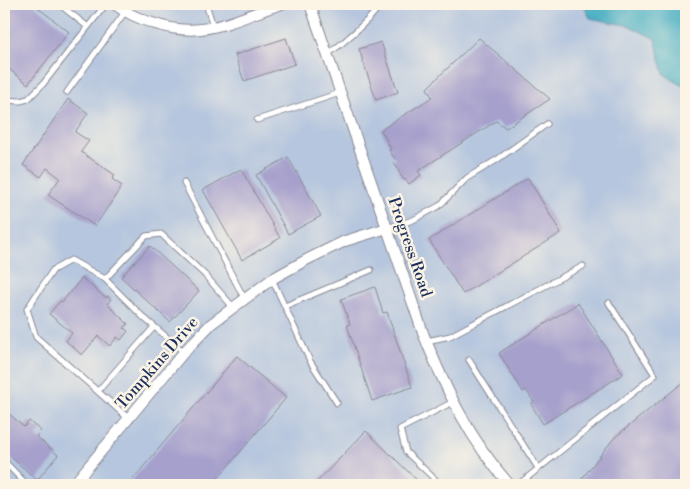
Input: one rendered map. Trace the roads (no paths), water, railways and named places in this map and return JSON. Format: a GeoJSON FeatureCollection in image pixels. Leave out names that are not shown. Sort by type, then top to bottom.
{"type":"FeatureCollection","features":[{"type":"Feature","properties":{"kind":"street"},"geometry":{"type":"LineString","coordinates":[[114,4],[137,18],[172,27],[194,30],[213,26],[282,4]]}},
{"type":"Feature","properties":{"kind":"street","name":"Progress Road"},"geometry":{"type":"LineString","coordinates":[[310,4],[426,342],[441,379],[484,453],[510,485]]}},
{"type":"Feature","properties":{"kind":"street","name":"Tompkins Drive"},"geometry":{"type":"LineString","coordinates":[[73,485],[184,352],[211,324],[272,279],[308,259],[345,241],[387,228]]}},
{"type":"Feature","properties":{"kind":"lane"},"geometry":{"type":"LineString","coordinates":[[59,4],[88,27]]}},
{"type":"Feature","properties":{"kind":"lane"},"geometry":{"type":"LineString","coordinates":[[4,100],[20,101],[28,99],[43,84],[106,4]]}},
{"type":"Feature","properties":{"kind":"lane"},"geometry":{"type":"LineString","coordinates":[[206,4],[213,26]]}},
{"type":"Feature","properties":{"kind":"lane"},"geometry":{"type":"LineString","coordinates":[[327,54],[350,38],[382,4]]}},
{"type":"Feature","properties":{"kind":"lane"},"geometry":{"type":"LineString","coordinates":[[67,92],[125,12]]}},
{"type":"Feature","properties":{"kind":"lane"},"geometry":{"type":"LineString","coordinates":[[257,120],[341,93]]}},
{"type":"Feature","properties":{"kind":"lane"},"geometry":{"type":"LineString","coordinates":[[387,228],[414,220],[439,206],[467,178],[498,159],[547,124]]}},
{"type":"Feature","properties":{"kind":"lane"},"geometry":{"type":"LineString","coordinates":[[184,183],[244,298]]}},
{"type":"Feature","properties":{"kind":"lane"},"geometry":{"type":"LineString","coordinates":[[105,279],[146,236],[161,234],[205,275],[232,307]]}},
{"type":"Feature","properties":{"kind":"lane"},"geometry":{"type":"LineString","coordinates":[[129,419],[36,337],[27,309],[53,270],[71,260],[105,279],[154,327],[184,352]]}},
{"type":"Feature","properties":{"kind":"lane"},"geometry":{"type":"LineString","coordinates":[[426,342],[450,336],[584,266]]}},
{"type":"Feature","properties":{"kind":"lane"},"geometry":{"type":"LineString","coordinates":[[285,306],[371,270]]}},
{"type":"Feature","properties":{"kind":"lane"},"geometry":{"type":"LineString","coordinates":[[272,279],[310,361],[337,403]]}},
{"type":"Feature","properties":{"kind":"lane"},"geometry":{"type":"LineString","coordinates":[[518,485],[655,375],[609,303]]}},
{"type":"Feature","properties":{"kind":"lane"},"geometry":{"type":"LineString","coordinates":[[98,391],[154,327]]}},
{"type":"Feature","properties":{"kind":"lane"},"geometry":{"type":"LineString","coordinates":[[469,360],[538,468]]}},
{"type":"Feature","properties":{"kind":"lane"},"geometry":{"type":"LineString","coordinates":[[441,485],[406,452],[400,428],[453,402]]}},
{"type":"Feature","properties":{"kind":"lane"},"geometry":{"type":"LineString","coordinates":[[4,461],[27,485]]}},
{"type":"Feature","properties":{"kind":"water"},"geometry":{"type":"Polygon","coordinates":[[[583,4],[686,4],[686,88],[664,74],[655,39],[630,26],[590,18],[583,4]]]}}]}
